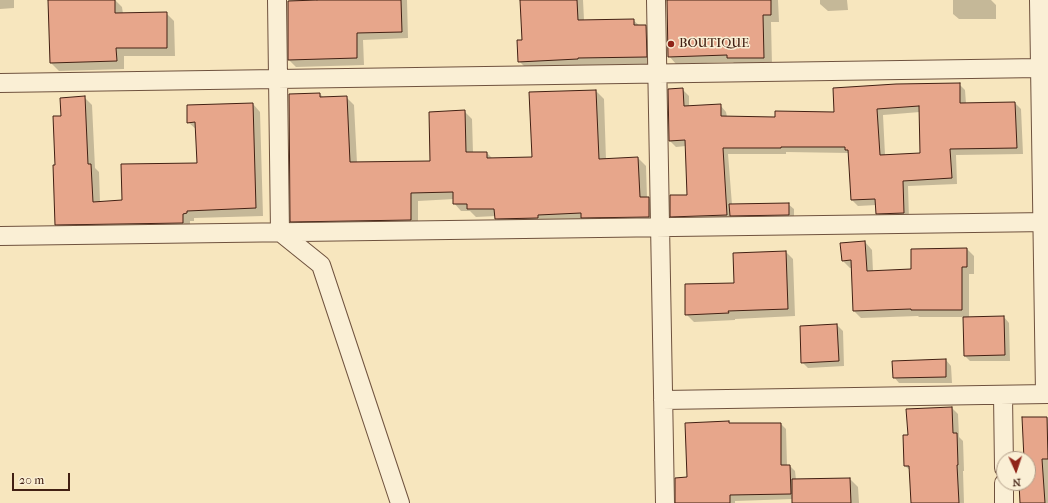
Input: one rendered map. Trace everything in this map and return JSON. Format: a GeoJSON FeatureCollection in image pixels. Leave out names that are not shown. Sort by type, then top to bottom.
{"type":"FeatureCollection","features":[{"type":"Feature","properties":{"kind":"street"},"geometry":{"type":"LineString","coordinates":[[277,0],[280,232]]}},
{"type":"Feature","properties":{"kind":"street"},"geometry":{"type":"LineString","coordinates":[[656,0],[665,503]]}},
{"type":"Feature","properties":{"kind":"street"},"geometry":{"type":"LineString","coordinates":[[663,400],[1047,394],[1045,222],[1039,0]]}},
{"type":"Feature","properties":{"kind":"street"},"geometry":{"type":"LineString","coordinates":[[0,83],[1040,68]]}},
{"type":"Feature","properties":{"kind":"street"},"geometry":{"type":"LineString","coordinates":[[0,236],[1045,222]]}},
{"type":"Feature","properties":{"kind":"street"},"geometry":{"type":"LineString","coordinates":[[280,232],[321,265],[400,503]]}},
{"type":"Feature","properties":{"kind":"street"},"geometry":{"type":"LineString","coordinates":[[1003,394],[1004,451]]}},
{"type":"Feature","properties":{"kind":"street"},"geometry":{"type":"LineString","coordinates":[[1004,491],[1004,503]]}},
{"type":"Feature","properties":{"kind":"building"},"geometry":{"type":"Polygon","coordinates":[[[48,0],[115,0],[115,13],[167,12],[167,48],[116,48],[117,61],[50,63],[48,0]]]}},
{"type":"Feature","properties":{"kind":"building"},"geometry":{"type":"Polygon","coordinates":[[[401,0],[402,32],[357,33],[357,58],[288,60],[288,1],[401,0]]]}},
{"type":"Feature","properties":{"kind":"building"},"geometry":{"type":"Polygon","coordinates":[[[520,0],[577,0],[578,20],[634,19],[634,25],[646,25],[647,57],[578,58],[518,62],[517,40],[522,40],[520,0]]]}},
{"type":"Feature","properties":{"kind":"building"},"geometry":{"type":"Polygon","coordinates":[[[667,0],[771,0],[771,15],[763,15],[764,58],[727,58],[727,55],[668,57],[667,0]]]}},
{"type":"Feature","properties":{"kind":"building"},"geometry":{"type":"Polygon","coordinates":[[[960,83],[960,103],[1015,102],[1017,148],[950,149],[952,178],[903,181],[904,213],[876,214],[875,199],[851,200],[848,150],[845,150],[845,147],[723,148],[727,215],[670,217],[670,195],[687,195],[685,140],[669,141],[668,89],[683,88],[684,106],[721,104],[721,116],[775,117],[775,111],[834,112],[833,88],[896,84],[960,83]],[[919,106],[877,109],[880,155],[920,153],[919,106]]]}},
{"type":"Feature","properties":{"kind":"building"},"geometry":{"type":"Polygon","coordinates":[[[596,90],[599,159],[638,157],[640,197],[649,197],[649,217],[581,218],[581,213],[538,215],[538,218],[495,219],[494,209],[467,209],[467,204],[453,204],[453,192],[411,193],[411,220],[290,222],[289,94],[320,93],[320,97],[347,96],[350,162],[430,161],[429,112],[465,110],[466,152],[487,152],[487,158],[532,157],[529,92],[596,90]]]}},
{"type":"Feature","properties":{"kind":"building"},"geometry":{"type":"Polygon","coordinates":[[[85,96],[88,164],[91,164],[93,202],[122,200],[121,164],[197,163],[195,122],[187,123],[187,105],[253,103],[256,208],[187,211],[187,213],[183,214],[183,223],[55,225],[53,116],[61,116],[60,98],[85,96]]]}},
{"type":"Feature","properties":{"kind":"building"},"geometry":{"type":"Polygon","coordinates":[[[789,203],[789,215],[730,216],[729,204],[789,203]]]}},
{"type":"Feature","properties":{"kind":"building"},"geometry":{"type":"Polygon","coordinates":[[[865,241],[867,271],[911,269],[911,249],[967,248],[967,267],[962,267],[962,310],[911,309],[853,311],[851,260],[842,261],[840,243],[865,241]]]}},
{"type":"Feature","properties":{"kind":"building"},"geometry":{"type":"Polygon","coordinates":[[[786,251],[788,309],[728,311],[729,313],[685,315],[685,284],[734,283],[733,253],[786,251]]]}},
{"type":"Feature","properties":{"kind":"building"},"geometry":{"type":"Polygon","coordinates":[[[1004,316],[1005,355],[964,356],[963,317],[1004,316]]]}},
{"type":"Feature","properties":{"kind":"building"},"geometry":{"type":"Polygon","coordinates":[[[837,324],[839,361],[801,363],[800,326],[837,324]]]}},
{"type":"Feature","properties":{"kind":"building"},"geometry":{"type":"Polygon","coordinates":[[[946,359],[946,377],[893,378],[892,361],[946,359]]]}},
{"type":"Feature","properties":{"kind":"building"},"geometry":{"type":"Polygon","coordinates":[[[952,407],[953,433],[957,433],[959,503],[911,503],[909,466],[904,466],[903,435],[908,435],[906,409],[952,407]]]}},
{"type":"Feature","properties":{"kind":"building"},"geometry":{"type":"Polygon","coordinates":[[[1022,417],[1047,417],[1048,459],[1042,459],[1045,503],[1020,503],[1019,491],[1036,491],[1036,451],[1024,451],[1022,417]]]}},
{"type":"Feature","properties":{"kind":"building"},"geometry":{"type":"Polygon","coordinates":[[[729,421],[729,423],[781,423],[781,465],[790,465],[791,494],[730,495],[730,503],[675,503],[675,478],[687,477],[685,423],[729,421]]]}},
{"type":"Feature","properties":{"kind":"building"},"geometry":{"type":"Polygon","coordinates":[[[850,478],[851,503],[792,503],[792,479],[850,478]]]}},
{"type":"Feature","properties":{"kind":"place","name":"BOUTIQUE"},"geometry":{"type":"Point","coordinates":[671,44]}}]}
